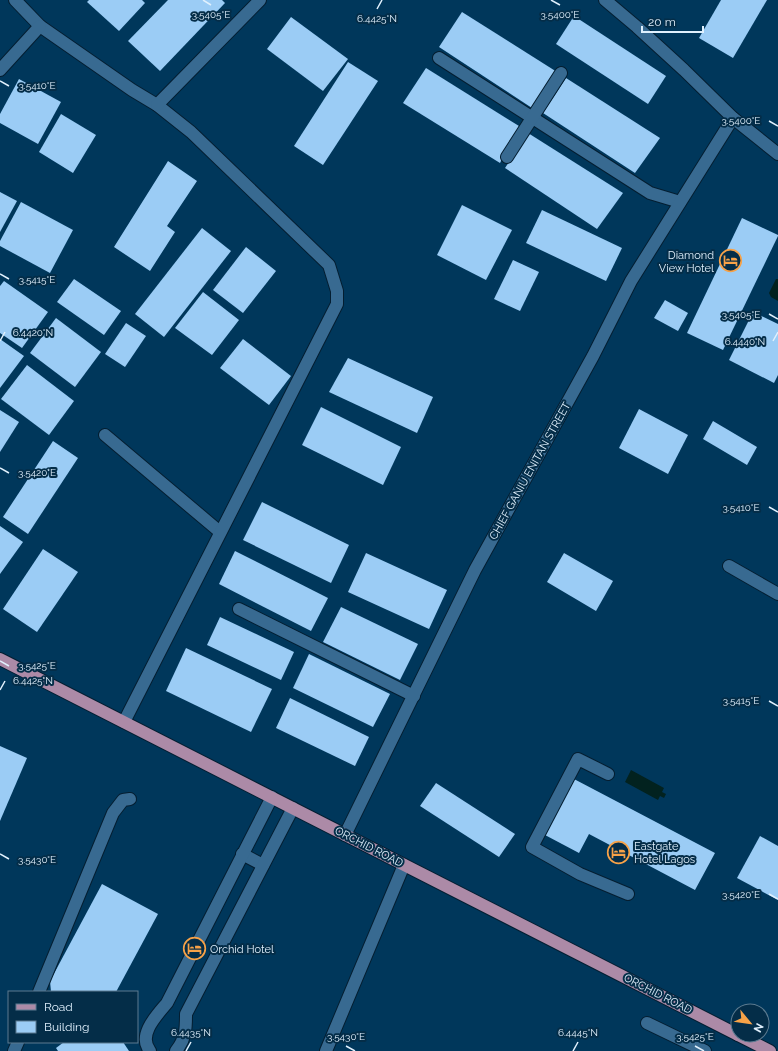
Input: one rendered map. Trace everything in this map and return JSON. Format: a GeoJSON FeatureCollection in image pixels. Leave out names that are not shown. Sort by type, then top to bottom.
{"type":"FeatureCollection","features":[{"type":"Feature","properties":{"kind":"main road","name":"ORCHID ROAD"},"geometry":{"type":"LineString","coordinates":[[0,659],[730,1031]]}},
{"type":"Feature","properties":{"kind":"main road","name":"ORCHID ROAD"},"geometry":{"type":"LineString","coordinates":[[754,1043],[770,1051]]}},
{"type":"Feature","properties":{"kind":"street"},"geometry":{"type":"LineString","coordinates":[[16,0],[40,26],[126,86],[157,105],[191,132],[329,265],[337,290],[337,304],[124,722]]}},
{"type":"Feature","properties":{"kind":"street"},"geometry":{"type":"LineString","coordinates":[[157,105],[260,0]]}},
{"type":"Feature","properties":{"kind":"street"},"geometry":{"type":"LineString","coordinates":[[605,0],[638,27],[733,118],[778,154]]}},
{"type":"Feature","properties":{"kind":"street"},"geometry":{"type":"LineString","coordinates":[[0,70],[40,26]]}},
{"type":"Feature","properties":{"kind":"street"},"geometry":{"type":"LineString","coordinates":[[439,58],[650,194],[680,202]]}},
{"type":"Feature","properties":{"kind":"street"},"geometry":{"type":"LineString","coordinates":[[507,157],[561,73]]}},
{"type":"Feature","properties":{"kind":"street","name":"CHIEF GANIU ENITAN STREET"},"geometry":{"type":"LineString","coordinates":[[345,835],[475,570],[593,356],[631,281],[733,118]]}},
{"type":"Feature","properties":{"kind":"street"},"geometry":{"type":"LineString","coordinates":[[105,435],[220,532]]}},
{"type":"Feature","properties":{"kind":"street"},"geometry":{"type":"LineString","coordinates":[[729,566],[778,594]]}},
{"type":"Feature","properties":{"kind":"street"},"geometry":{"type":"LineString","coordinates":[[239,609],[414,696]]}},
{"type":"Feature","properties":{"kind":"street"},"geometry":{"type":"LineString","coordinates":[[608,774],[578,759],[532,847],[580,874],[628,894]]}},
{"type":"Feature","properties":{"kind":"street"},"geometry":{"type":"LineString","coordinates":[[150,1051],[147,1044],[148,1028],[154,1017],[167,1003],[272,797]]}},
{"type":"Feature","properties":{"kind":"street"},"geometry":{"type":"LineString","coordinates":[[39,991],[113,813],[123,800],[130,799]]}},
{"type":"Feature","properties":{"kind":"street"},"geometry":{"type":"LineString","coordinates":[[176,1051],[186,1033],[186,1014],[293,808]]}},
{"type":"Feature","properties":{"kind":"street"},"geometry":{"type":"LineString","coordinates":[[242,854],[263,865]]}},
{"type":"Feature","properties":{"kind":"street"},"geometry":{"type":"LineString","coordinates":[[326,1051],[404,865]]}},
{"type":"Feature","properties":{"kind":"street"},"geometry":{"type":"LineString","coordinates":[[217,904],[237,914]]}},
{"type":"Feature","properties":{"kind":"street"},"geometry":{"type":"LineString","coordinates":[[647,1023],[704,1051]]}},
{"type":"Feature","properties":{"kind":"shaded area"},"geometry":{"type":"Polygon","coordinates":[[[776,279],[778,279],[778,301],[771,297],[769,293],[776,279]]]}},
{"type":"Feature","properties":{"kind":"shaded area"},"geometry":{"type":"Polygon","coordinates":[[[631,770],[664,788],[662,792],[666,794],[664,798],[660,796],[658,800],[625,782],[631,770]]]}},
{"type":"Feature","properties":{"kind":"building"},"geometry":{"type":"Polygon","coordinates":[[[89,0],[142,0],[145,3],[119,31],[87,2],[89,0]]]}},
{"type":"Feature","properties":{"kind":"building"},"geometry":{"type":"Polygon","coordinates":[[[168,0],[222,0],[225,3],[160,71],[128,41],[168,0]]]}},
{"type":"Feature","properties":{"kind":"building"},"geometry":{"type":"Polygon","coordinates":[[[721,0],[767,0],[733,58],[699,38],[721,0]]]}},
{"type":"Feature","properties":{"kind":"building"},"geometry":{"type":"Polygon","coordinates":[[[462,12],[557,72],[532,108],[439,47],[462,12]]]}},
{"type":"Feature","properties":{"kind":"building"},"geometry":{"type":"Polygon","coordinates":[[[574,16],[666,76],[648,104],[556,44],[574,16]]]}},
{"type":"Feature","properties":{"kind":"building"},"geometry":{"type":"Polygon","coordinates":[[[291,17],[348,59],[323,91],[267,49],[291,17]]]}},
{"type":"Feature","properties":{"kind":"building"},"geometry":{"type":"Polygon","coordinates":[[[348,62],[378,81],[323,165],[294,146],[348,62]]]}},
{"type":"Feature","properties":{"kind":"building"},"geometry":{"type":"Polygon","coordinates":[[[426,68],[519,126],[500,163],[403,103],[426,68]]]}},
{"type":"Feature","properties":{"kind":"building"},"geometry":{"type":"Polygon","coordinates":[[[566,78],[660,138],[635,173],[543,113],[566,78]]]}},
{"type":"Feature","properties":{"kind":"building"},"geometry":{"type":"Polygon","coordinates":[[[19,79],[61,102],[38,144],[0,123],[0,114],[19,79]]]}},
{"type":"Feature","properties":{"kind":"building"},"geometry":{"type":"Polygon","coordinates":[[[61,114],[96,135],[73,173],[39,152],[61,114]]]}},
{"type":"Feature","properties":{"kind":"building"},"geometry":{"type":"Polygon","coordinates":[[[528,133],[623,193],[597,229],[505,168],[528,133]]]}},
{"type":"Feature","properties":{"kind":"building"},"geometry":{"type":"Polygon","coordinates":[[[168,161],[197,181],[167,226],[175,232],[150,271],[114,247],[168,161]]]}},
{"type":"Feature","properties":{"kind":"building"},"geometry":{"type":"Polygon","coordinates":[[[0,192],[17,201],[0,232],[0,192]]]}},
{"type":"Feature","properties":{"kind":"building"},"geometry":{"type":"Polygon","coordinates":[[[21,202],[73,230],[50,273],[0,246],[0,241],[21,202]]]}},
{"type":"Feature","properties":{"kind":"building"},"geometry":{"type":"Polygon","coordinates":[[[462,205],[512,230],[486,280],[437,255],[462,205]]]}},
{"type":"Feature","properties":{"kind":"building"},"geometry":{"type":"Polygon","coordinates":[[[542,210],[622,248],[606,281],[526,243],[542,210]]]}},
{"type":"Feature","properties":{"kind":"building"},"geometry":{"type":"Polygon","coordinates":[[[742,218],[778,236],[723,350],[687,333],[742,218]]]}},
{"type":"Feature","properties":{"kind":"building"},"geometry":{"type":"Polygon","coordinates":[[[202,228],[231,251],[164,337],[135,314],[202,228]]]}},
{"type":"Feature","properties":{"kind":"building"},"geometry":{"type":"Polygon","coordinates":[[[246,247],[276,271],[243,313],[213,290],[246,247]]]}},
{"type":"Feature","properties":{"kind":"building"},"geometry":{"type":"Polygon","coordinates":[[[513,260],[539,272],[520,311],[494,299],[513,260]]]}},
{"type":"Feature","properties":{"kind":"building"},"geometry":{"type":"Polygon","coordinates":[[[74,279],[121,311],[104,335],[57,302],[74,279]]]}},
{"type":"Feature","properties":{"kind":"building"},"geometry":{"type":"Polygon","coordinates":[[[4,281],[48,312],[22,348],[0,333],[0,286],[4,281]]]}},
{"type":"Feature","properties":{"kind":"building"},"geometry":{"type":"Polygon","coordinates":[[[203,292],[239,320],[212,355],[175,328],[203,292]]]}},
{"type":"Feature","properties":{"kind":"building"},"geometry":{"type":"Polygon","coordinates":[[[665,300],[688,313],[678,331],[654,318],[665,300]]]}},
{"type":"Feature","properties":{"kind":"building"},"geometry":{"type":"Polygon","coordinates":[[[753,312],[778,324],[778,375],[774,383],[729,360],[753,312]]]}},
{"type":"Feature","properties":{"kind":"building"},"geometry":{"type":"Polygon","coordinates":[[[56,318],[101,352],[75,387],[30,353],[56,318]]]}},
{"type":"Feature","properties":{"kind":"building"},"geometry":{"type":"Polygon","coordinates":[[[126,323],[146,336],[125,367],[105,354],[126,323]]]}},
{"type":"Feature","properties":{"kind":"building"},"geometry":{"type":"Polygon","coordinates":[[[0,339],[24,356],[0,388],[0,339]]]}},
{"type":"Feature","properties":{"kind":"building"},"geometry":{"type":"Polygon","coordinates":[[[243,339],[291,376],[269,405],[220,368],[243,339]]]}},
{"type":"Feature","properties":{"kind":"building"},"geometry":{"type":"Polygon","coordinates":[[[348,358],[433,397],[417,433],[329,392],[348,358]]]}},
{"type":"Feature","properties":{"kind":"building"},"geometry":{"type":"Polygon","coordinates":[[[27,365],[74,401],[49,435],[1,399],[27,365]]]}},
{"type":"Feature","properties":{"kind":"building"},"geometry":{"type":"Polygon","coordinates":[[[321,407],[401,447],[383,485],[302,445],[321,407]]]}},
{"type":"Feature","properties":{"kind":"building"},"geometry":{"type":"Polygon","coordinates":[[[639,409],[688,435],[668,474],[619,448],[639,409]]]}},
{"type":"Feature","properties":{"kind":"building"},"geometry":{"type":"Polygon","coordinates":[[[0,410],[19,422],[0,452],[0,410]]]}},
{"type":"Feature","properties":{"kind":"building"},"geometry":{"type":"Polygon","coordinates":[[[713,421],[757,447],[747,465],[703,439],[713,421]]]}},
{"type":"Feature","properties":{"kind":"building"},"geometry":{"type":"Polygon","coordinates":[[[53,441],[78,458],[28,534],[3,517],[53,441]]]}},
{"type":"Feature","properties":{"kind":"building"},"geometry":{"type":"Polygon","coordinates":[[[262,502],[349,545],[331,583],[243,540],[262,502]]]}},
{"type":"Feature","properties":{"kind":"building"},"geometry":{"type":"Polygon","coordinates":[[[0,526],[23,542],[0,574],[0,526]]]}},
{"type":"Feature","properties":{"kind":"building"},"geometry":{"type":"Polygon","coordinates":[[[43,549],[78,572],[37,632],[3,609],[43,549]]]}},
{"type":"Feature","properties":{"kind":"building"},"geometry":{"type":"Polygon","coordinates":[[[235,551],[328,598],[311,631],[219,584],[235,551]]]}},
{"type":"Feature","properties":{"kind":"building"},"geometry":{"type":"Polygon","coordinates":[[[366,553],[447,590],[429,629],[348,592],[366,553]]]}},
{"type":"Feature","properties":{"kind":"building"},"geometry":{"type":"Polygon","coordinates":[[[564,553],[613,581],[596,611],[547,582],[564,553]]]}},
{"type":"Feature","properties":{"kind":"building"},"geometry":{"type":"Polygon","coordinates":[[[341,607],[418,644],[400,680],[323,642],[341,607]]]}},
{"type":"Feature","properties":{"kind":"building"},"geometry":{"type":"Polygon","coordinates":[[[220,617],[294,652],[281,680],[207,645],[220,617]]]}},
{"type":"Feature","properties":{"kind":"building"},"geometry":{"type":"Polygon","coordinates":[[[186,648],[272,689],[251,732],[166,691],[186,648]]]}},
{"type":"Feature","properties":{"kind":"building"},"geometry":{"type":"Polygon","coordinates":[[[309,654],[390,694],[373,727],[293,688],[309,654]]]}},
{"type":"Feature","properties":{"kind":"building"},"geometry":{"type":"Polygon","coordinates":[[[290,698],[369,737],[355,766],[276,728],[290,698]]]}},
{"type":"Feature","properties":{"kind":"building"},"geometry":{"type":"Polygon","coordinates":[[[0,746],[27,758],[0,821],[0,746]]]}},
{"type":"Feature","properties":{"kind":"building"},"geometry":{"type":"Polygon","coordinates":[[[574,779],[715,853],[695,890],[589,834],[579,853],[545,835],[574,779]]]}},
{"type":"Feature","properties":{"kind":"building"},"geometry":{"type":"Polygon","coordinates":[[[436,783],[515,834],[499,857],[420,806],[436,783]]]}},
{"type":"Feature","properties":{"kind":"building"},"geometry":{"type":"Polygon","coordinates":[[[760,836],[778,846],[778,900],[737,878],[760,836]]]}},
{"type":"Feature","properties":{"kind":"building"},"geometry":{"type":"Polygon","coordinates":[[[102,884],[158,914],[117,991],[51,991],[50,981],[102,884]]]}},
{"type":"Feature","properties":{"kind":"building"},"geometry":{"type":"Polygon","coordinates":[[[63,1043],[124,1043],[129,1051],[58,1051],[56,1048],[63,1043]]]}},
{"type":"Feature","properties":{"kind":"place","name":"Diamond View Hotel"},"geometry":{"type":"Point","coordinates":[730,261]}},
{"type":"Feature","properties":{"kind":"place","name":"Eastgate Hotel Lagos"},"geometry":{"type":"Point","coordinates":[619,852]}},
{"type":"Feature","properties":{"kind":"place","name":"Orchid Hotel"},"geometry":{"type":"Point","coordinates":[195,949]}}]}
